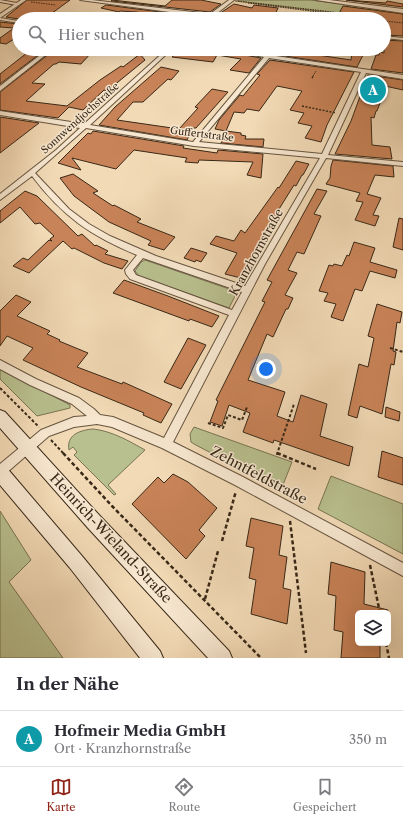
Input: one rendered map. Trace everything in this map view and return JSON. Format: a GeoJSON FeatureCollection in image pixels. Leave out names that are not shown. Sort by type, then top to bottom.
{"type":"FeatureCollection","features":[{"type":"Feature","properties":{"kind":"main road","name":"Heinrich-Wieland-Straße"},"geometry":{"type":"LineString","coordinates":[[0,417],[94,522],[222,658]]}},
{"type":"Feature","properties":{"kind":"main road"},"geometry":{"type":"LineString","coordinates":[[0,472],[76,562],[153,658]]}},
{"type":"Feature","properties":{"kind":"street"},"geometry":{"type":"LineString","coordinates":[[82,0],[178,12]]}},
{"type":"Feature","properties":{"kind":"street"},"geometry":{"type":"LineString","coordinates":[[216,12],[232,0]]}},
{"type":"Feature","properties":{"kind":"street"},"geometry":{"type":"LineString","coordinates":[[318,0],[403,11]]}},
{"type":"Feature","properties":{"kind":"street"},"geometry":{"type":"LineString","coordinates":[[0,1],[17,4]]}},
{"type":"Feature","properties":{"kind":"street"},"geometry":{"type":"LineString","coordinates":[[0,18],[17,4],[25,1]]}},
{"type":"Feature","properties":{"kind":"street"},"geometry":{"type":"LineString","coordinates":[[0,18],[12,21]]}},
{"type":"Feature","properties":{"kind":"street"},"geometry":{"type":"LineString","coordinates":[[391,38],[403,39]]}},
{"type":"Feature","properties":{"kind":"street"},"geometry":{"type":"LineString","coordinates":[[0,89],[42,56]]}},
{"type":"Feature","properties":{"kind":"street","name":"Sonnwendjochstraße"},"geometry":{"type":"LineString","coordinates":[[0,198],[58,151],[162,56]]}},
{"type":"Feature","properties":{"kind":"street"},"geometry":{"type":"LineString","coordinates":[[194,144],[268,56],[403,77]]}},
{"type":"Feature","properties":{"kind":"street","name":"Kranzhornstraße"},"geometry":{"type":"LineString","coordinates":[[166,444],[247,290],[325,155],[364,71]]}},
{"type":"Feature","properties":{"kind":"street","name":"Guffertstraße"},"geometry":{"type":"LineString","coordinates":[[0,113],[194,144],[325,155],[403,164]]}},
{"type":"Feature","properties":{"kind":"street"},"geometry":{"type":"LineString","coordinates":[[31,174],[34,175],[51,196],[66,211],[105,237],[141,255],[247,290]]}},
{"type":"Feature","properties":{"kind":"street"},"geometry":{"type":"LineString","coordinates":[[141,255],[129,270],[133,277],[235,314]]}},
{"type":"Feature","properties":{"kind":"street","name":"Zehntfeldstraße"},"geometry":{"type":"LineString","coordinates":[[0,364],[34,382],[78,401],[90,410],[97,418]]}},
{"type":"Feature","properties":{"kind":"street","name":"Zehntfeldstraße"},"geometry":{"type":"LineString","coordinates":[[0,472],[45,433],[74,422],[97,418],[113,422],[166,444],[239,481],[403,570]]}},
{"type":"Feature","properties":{"kind":"path"},"geometry":{"type":"LineString","coordinates":[[232,0],[333,12]]}},
{"type":"Feature","properties":{"kind":"path"},"geometry":{"type":"LineString","coordinates":[[232,0],[321,12]]}},
{"type":"Feature","properties":{"kind":"path"},"geometry":{"type":"LineString","coordinates":[[25,1],[56,5]]}},
{"type":"Feature","properties":{"kind":"path"},"geometry":{"type":"LineString","coordinates":[[391,22],[403,24]]}},
{"type":"Feature","properties":{"kind":"path"},"geometry":{"type":"LineString","coordinates":[[302,106],[343,115]]}},
{"type":"Feature","properties":{"kind":"path"},"geometry":{"type":"LineString","coordinates":[[390,348],[403,352]]}},
{"type":"Feature","properties":{"kind":"path"},"geometry":{"type":"LineString","coordinates":[[0,388],[45,433],[112,506],[262,658]]}},
{"type":"Feature","properties":{"kind":"path"},"geometry":{"type":"LineString","coordinates":[[294,404],[277,454],[316,470]]}},
{"type":"Feature","properties":{"kind":"path"},"geometry":{"type":"LineString","coordinates":[[208,423],[223,428],[228,415],[242,420],[247,407]]}},
{"type":"Feature","properties":{"kind":"path"},"geometry":{"type":"LineString","coordinates":[[222,541],[239,481]]}},
{"type":"Feature","properties":{"kind":"path"},"geometry":{"type":"LineString","coordinates":[[288,508],[306,653]]}},
{"type":"Feature","properties":{"kind":"path"},"geometry":{"type":"LineString","coordinates":[[367,550],[379,610]]}},
{"type":"Feature","properties":{"kind":"path"},"geometry":{"type":"LineString","coordinates":[[205,599],[218,551]]}},
{"type":"Feature","properties":{"kind":"path"},"geometry":{"type":"LineString","coordinates":[[387,646],[389,658]]}},
{"type":"Feature","properties":{"kind":"green space"},"geometry":{"type":"Polygon","coordinates":[[[310,0],[403,12],[403,24],[391,21],[391,12],[326,12],[235,1],[310,0]]]}},
{"type":"Feature","properties":{"kind":"green space"},"geometry":{"type":"Polygon","coordinates":[[[145,260],[235,291],[236,294],[229,308],[139,276],[135,271],[141,262],[145,260]]]}},
{"type":"Feature","properties":{"kind":"green space"},"geometry":{"type":"Polygon","coordinates":[[[0,368],[70,405],[70,408],[37,416],[0,379],[0,368]]]}},
{"type":"Feature","properties":{"kind":"green space"},"geometry":{"type":"Polygon","coordinates":[[[194,427],[292,462],[281,490],[191,442],[190,434],[194,427]]]}},
{"type":"Feature","properties":{"kind":"green space"},"geometry":{"type":"Polygon","coordinates":[[[93,429],[114,434],[145,450],[108,485],[116,494],[114,495],[74,455],[77,452],[73,447],[69,450],[70,441],[75,434],[93,429]]]}},
{"type":"Feature","properties":{"kind":"green space"},"geometry":{"type":"Polygon","coordinates":[[[331,476],[403,504],[403,554],[318,509],[331,476]]]}},
{"type":"Feature","properties":{"kind":"green space"},"geometry":{"type":"Polygon","coordinates":[[[0,511],[31,560],[9,582],[63,658],[0,658],[0,511]]]}},
{"type":"Feature","properties":{"kind":"building"},"geometry":{"type":"Polygon","coordinates":[[[27,0],[70,0],[54,12],[12,12],[27,0]]]}},
{"type":"Feature","properties":{"kind":"building"},"geometry":{"type":"Polygon","coordinates":[[[172,0],[201,0],[221,4],[210,12],[111,1],[165,6],[172,0]]]}},
{"type":"Feature","properties":{"kind":"building"},"geometry":{"type":"Polygon","coordinates":[[[346,0],[386,3],[387,1],[403,4],[403,7],[346,0]]]}},
{"type":"Feature","properties":{"kind":"building"},"geometry":{"type":"Polygon","coordinates":[[[234,4],[252,8],[254,5],[278,8],[276,12],[222,12],[234,4]]]}},
{"type":"Feature","properties":{"kind":"building"},"geometry":{"type":"Polygon","coordinates":[[[106,5],[160,12],[119,12],[101,8],[106,5]]]}},
{"type":"Feature","properties":{"kind":"building"},"geometry":{"type":"Polygon","coordinates":[[[343,6],[388,12],[340,12],[343,6]]]}},
{"type":"Feature","properties":{"kind":"building"},"geometry":{"type":"Polygon","coordinates":[[[12,12],[12,18],[6,17],[12,12]]]}},
{"type":"Feature","properties":{"kind":"building"},"geometry":{"type":"Polygon","coordinates":[[[391,12],[403,14],[403,36],[391,35],[391,12]]]}},
{"type":"Feature","properties":{"kind":"building"},"geometry":{"type":"Polygon","coordinates":[[[0,22],[12,23],[12,28],[0,27],[0,22]]]}},
{"type":"Feature","properties":{"kind":"building"},"geometry":{"type":"Polygon","coordinates":[[[12,29],[12,40],[6,44],[0,43],[0,38],[12,29]]]}},
{"type":"Feature","properties":{"kind":"building"},"geometry":{"type":"Polygon","coordinates":[[[391,40],[403,41],[403,73],[371,69],[376,56],[391,56],[391,40]]]}},
{"type":"Feature","properties":{"kind":"building"},"geometry":{"type":"Polygon","coordinates":[[[23,56],[37,56],[0,84],[0,74],[23,56]]]}},
{"type":"Feature","properties":{"kind":"building"},"geometry":{"type":"Polygon","coordinates":[[[46,56],[88,56],[81,64],[59,62],[54,64],[32,83],[45,84],[26,101],[67,106],[100,80],[121,66],[123,67],[137,56],[142,56],[145,60],[107,91],[104,90],[83,110],[69,107],[58,118],[0,110],[0,92],[46,56]]]}},
{"type":"Feature","properties":{"kind":"building"},"geometry":{"type":"Polygon","coordinates":[[[173,56],[216,56],[213,62],[172,57],[173,56]]]}},
{"type":"Feature","properties":{"kind":"building"},"geometry":{"type":"Polygon","coordinates":[[[223,56],[250,56],[261,58],[249,73],[230,70],[241,59],[223,56]]]}},
{"type":"Feature","properties":{"kind":"building"},"geometry":{"type":"Polygon","coordinates":[[[285,56],[324,56],[351,60],[351,56],[362,56],[357,67],[285,56]]]}},
{"type":"Feature","properties":{"kind":"building"},"geometry":{"type":"Polygon","coordinates":[[[270,60],[354,72],[327,125],[321,142],[305,138],[312,126],[298,123],[304,113],[290,110],[302,91],[277,86],[259,111],[247,109],[244,113],[234,112],[226,131],[215,129],[219,120],[240,95],[243,96],[260,75],[257,74],[270,60]]]}},
{"type":"Feature","properties":{"kind":"building"},"geometry":{"type":"Polygon","coordinates":[[[161,67],[179,71],[171,80],[168,79],[143,102],[133,102],[117,120],[179,129],[198,108],[195,107],[212,89],[228,92],[196,128],[193,128],[187,140],[99,125],[115,107],[161,67]]]}},
{"type":"Feature","properties":{"kind":"building"},"geometry":{"type":"Polygon","coordinates":[[[368,75],[403,80],[403,90],[385,86],[374,118],[371,117],[372,145],[390,147],[392,159],[335,154],[351,121],[368,75]]]}},
{"type":"Feature","properties":{"kind":"building"},"geometry":{"type":"Polygon","coordinates":[[[0,117],[39,123],[0,153],[0,117]]]}},
{"type":"Feature","properties":{"kind":"building"},"geometry":{"type":"Polygon","coordinates":[[[93,131],[217,153],[218,150],[263,154],[261,178],[247,175],[253,162],[199,160],[198,163],[185,162],[187,158],[134,150],[116,169],[72,158],[81,170],[58,163],[88,133],[91,134],[93,131]]]}},
{"type":"Feature","properties":{"kind":"building"},"geometry":{"type":"Polygon","coordinates":[[[226,131],[241,133],[241,135],[246,136],[245,139],[264,139],[263,147],[221,143],[226,131]]]}},
{"type":"Feature","properties":{"kind":"building"},"geometry":{"type":"Polygon","coordinates":[[[333,160],[393,166],[394,177],[375,175],[367,194],[381,198],[373,215],[379,216],[375,226],[355,220],[363,202],[356,201],[360,193],[326,184],[330,178],[333,160]]]}},
{"type":"Feature","properties":{"kind":"building"},"geometry":{"type":"Polygon","coordinates":[[[296,161],[309,164],[266,230],[268,231],[251,257],[241,278],[225,274],[237,253],[210,244],[216,236],[234,241],[241,230],[245,233],[278,187],[279,188],[296,161]]]}},
{"type":"Feature","properties":{"kind":"building"},"geometry":{"type":"Polygon","coordinates":[[[73,174],[98,191],[93,193],[113,206],[114,205],[141,219],[137,222],[175,237],[164,250],[148,245],[151,241],[109,222],[74,196],[60,178],[73,174]]]}},
{"type":"Feature","properties":{"kind":"building"},"geometry":{"type":"Polygon","coordinates":[[[317,189],[327,191],[314,214],[321,216],[304,254],[297,252],[288,270],[297,273],[285,295],[293,298],[288,309],[286,309],[273,337],[267,334],[248,380],[285,392],[277,416],[293,422],[301,395],[327,404],[320,436],[353,447],[349,466],[274,440],[273,443],[243,432],[250,413],[229,405],[222,426],[210,422],[218,401],[216,400],[265,302],[262,301],[272,282],[267,280],[317,189]]]}},
{"type":"Feature","properties":{"kind":"building"},"geometry":{"type":"Polygon","coordinates":[[[25,191],[37,196],[78,236],[82,234],[95,246],[96,245],[108,251],[105,254],[128,261],[122,269],[104,263],[74,248],[72,249],[63,241],[29,273],[13,266],[23,258],[28,260],[49,240],[52,241],[50,239],[54,236],[40,223],[35,224],[20,207],[0,223],[0,211],[25,191]]]}},
{"type":"Feature","properties":{"kind":"building"},"geometry":{"type":"Polygon","coordinates":[[[399,218],[403,219],[403,250],[393,247],[399,218]]]}},
{"type":"Feature","properties":{"kind":"building"},"geometry":{"type":"Polygon","coordinates":[[[354,242],[375,248],[370,262],[397,270],[395,278],[370,271],[362,291],[355,289],[343,321],[331,317],[336,304],[324,301],[328,293],[319,291],[329,265],[333,266],[334,264],[342,266],[347,255],[349,256],[354,242]]]}},
{"type":"Feature","properties":{"kind":"building"},"geometry":{"type":"Polygon","coordinates":[[[191,248],[207,253],[201,262],[196,260],[195,262],[184,258],[191,248]]]}},
{"type":"Feature","properties":{"kind":"building"},"geometry":{"type":"Polygon","coordinates":[[[124,280],[219,316],[212,327],[190,319],[189,321],[113,293],[124,280]]]}},
{"type":"Feature","properties":{"kind":"building"},"geometry":{"type":"Polygon","coordinates":[[[16,295],[31,302],[17,316],[50,331],[47,334],[60,340],[59,341],[88,353],[77,367],[122,384],[123,382],[172,404],[161,423],[143,415],[144,413],[81,387],[23,360],[33,348],[7,336],[0,346],[0,311],[16,295]]]}},
{"type":"Feature","properties":{"kind":"building"},"geometry":{"type":"Polygon","coordinates":[[[377,304],[402,312],[400,323],[397,322],[393,351],[396,352],[394,365],[391,364],[382,414],[360,406],[357,418],[348,415],[359,364],[368,367],[374,338],[368,336],[377,304]]]}},
{"type":"Feature","properties":{"kind":"building"},"geometry":{"type":"Polygon","coordinates":[[[188,338],[206,345],[181,389],[164,382],[188,338]]]}},
{"type":"Feature","properties":{"kind":"building"},"geometry":{"type":"Polygon","coordinates":[[[386,407],[400,412],[399,421],[385,417],[386,407]]]}},
{"type":"Feature","properties":{"kind":"building"},"geometry":{"type":"Polygon","coordinates":[[[382,451],[403,458],[403,485],[378,477],[382,451]]]}},
{"type":"Feature","properties":{"kind":"building"},"geometry":{"type":"Polygon","coordinates":[[[173,474],[188,482],[217,508],[199,530],[205,536],[186,559],[132,504],[158,477],[164,483],[173,474]]]}},
{"type":"Feature","properties":{"kind":"building"},"geometry":{"type":"Polygon","coordinates":[[[251,518],[283,526],[279,555],[287,557],[283,588],[291,590],[287,624],[251,614],[256,580],[249,578],[254,548],[246,546],[251,518]]]}},
{"type":"Feature","properties":{"kind":"building"},"geometry":{"type":"Polygon","coordinates":[[[331,562],[365,572],[364,604],[388,610],[355,610],[355,646],[380,646],[380,658],[341,658],[343,632],[334,630],[336,596],[328,594],[331,562]]]}},
{"type":"Feature","properties":{"kind":"place","name":"Hofmeir Media GmbH"},"geometry":{"type":"Point","coordinates":[373,90]}}]}
